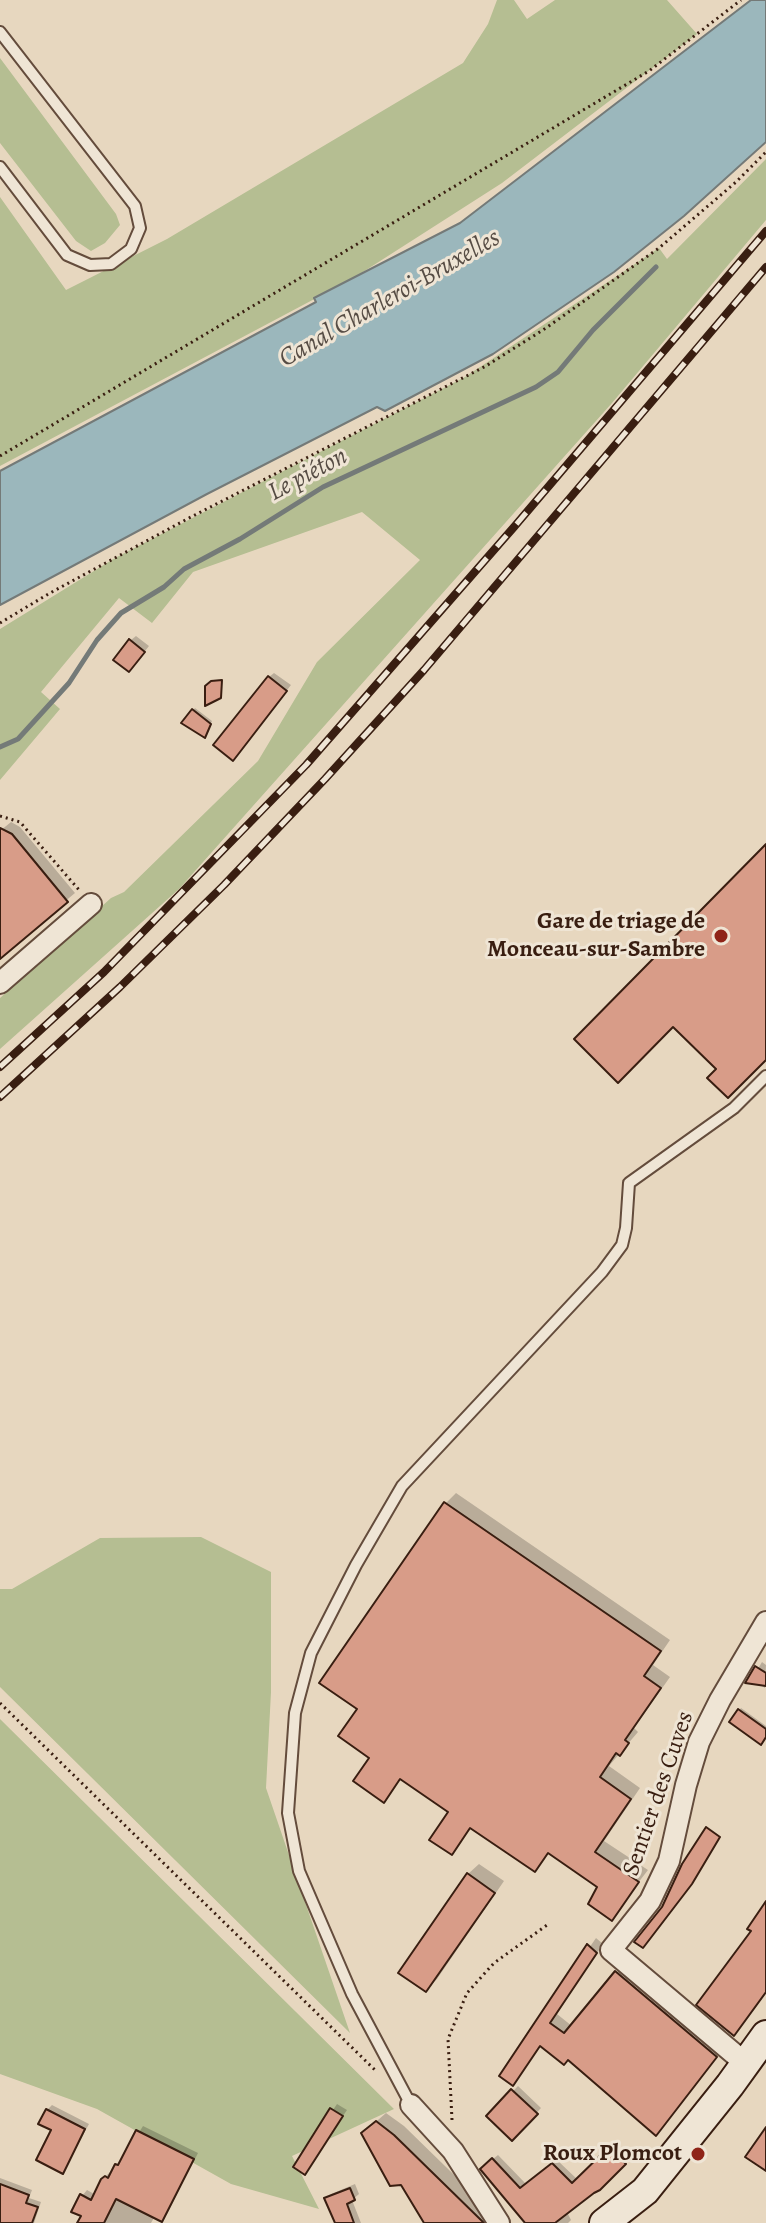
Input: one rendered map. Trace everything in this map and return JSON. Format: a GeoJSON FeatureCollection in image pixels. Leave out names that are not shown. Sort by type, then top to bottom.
{"type":"FeatureCollection","features":[{"type":"Feature","properties":{"kind":"main road"},"geometry":{"type":"LineString","coordinates":[[604,2223],[645,2191],[766,2035]]}},
{"type":"Feature","properties":{"kind":"street"},"geometry":{"type":"LineString","coordinates":[[0,983],[91,904]]}},
{"type":"Feature","properties":{"kind":"street","name":"Sentier des Cuves"},"geometry":{"type":"LineString","coordinates":[[745,2063],[611,1950],[650,1901],[669,1861],[699,1742],[766,1622]]}},
{"type":"Feature","properties":{"kind":"street"},"geometry":{"type":"LineString","coordinates":[[411,2105],[453,2151],[499,2223]]}},
{"type":"Feature","properties":{"kind":"lane"},"geometry":{"type":"LineString","coordinates":[[0,32],[135,206],[140,228],[131,249],[111,264],[90,265],[67,255],[0,167]]}},
{"type":"Feature","properties":{"kind":"lane"},"geometry":{"type":"LineString","coordinates":[[411,2105],[352,1994],[299,1871],[288,1813],[295,1713],[311,1653],[356,1565],[402,1486],[602,1272],[622,1245],[629,1183],[734,1108],[766,1076]]}},
{"type":"Feature","properties":{"kind":"path"},"geometry":{"type":"LineString","coordinates":[[0,456],[649,71],[741,0]]}},
{"type":"Feature","properties":{"kind":"path"},"geometry":{"type":"LineString","coordinates":[[0,623],[189,518],[486,366],[546,328],[659,248],[766,152]]}},
{"type":"Feature","properties":{"kind":"path"},"geometry":{"type":"LineString","coordinates":[[0,816],[20,822],[91,904]]}},
{"type":"Feature","properties":{"kind":"path"},"geometry":{"type":"LineString","coordinates":[[0,1703],[377,2072]]}},
{"type":"Feature","properties":{"kind":"path"},"geometry":{"type":"LineString","coordinates":[[453,2151],[448,2039],[467,1993],[494,1963],[547,1925]]}},
{"type":"Feature","properties":{"kind":"green space"},"geometry":{"type":"Polygon","coordinates":[[[497,0],[514,0],[527,19],[555,0],[667,0],[697,34],[502,183],[352,279],[0,466],[0,197],[66,290],[167,239],[463,63],[488,24],[497,0]]]}},
{"type":"Feature","properties":{"kind":"green space"},"geometry":{"type":"Polygon","coordinates":[[[0,58],[116,214],[120,225],[105,243],[91,251],[76,241],[0,143],[0,58]]]}},
{"type":"Feature","properties":{"kind":"green space"},"geometry":{"type":"Polygon","coordinates":[[[766,159],[766,220],[612,403],[179,889],[0,1049],[0,998],[111,898],[124,892],[258,761],[317,662],[420,560],[362,512],[193,572],[152,623],[119,598],[41,692],[60,709],[0,780],[0,629],[115,558],[465,377],[659,248],[667,259],[766,159]]]}},
{"type":"Feature","properties":{"kind":"green space"},"geometry":{"type":"Polygon","coordinates":[[[201,1537],[271,1572],[271,1692],[266,1788],[350,2033],[0,1687],[0,1589],[12,1589],[100,1538],[201,1537]]]}},
{"type":"Feature","properties":{"kind":"green space"},"geometry":{"type":"Polygon","coordinates":[[[0,1719],[394,2109],[292,2156],[319,2209],[231,2184],[97,2109],[0,2074],[0,1719]]]}},
{"type":"Feature","properties":{"kind":"water","name":"Canal Charleroi-Bruxelles"},"geometry":{"type":"Polygon","coordinates":[[[751,0],[766,0],[766,142],[684,216],[614,272],[493,354],[385,411],[377,407],[0,605],[0,471],[316,302],[314,298],[460,223],[751,0]]]}},
{"type":"Feature","properties":{"kind":"building"},"geometry":{"type":"Polygon","coordinates":[[[129,639],[145,652],[129,672],[113,660],[129,639]]]}},
{"type":"Feature","properties":{"kind":"building"},"geometry":{"type":"Polygon","coordinates":[[[268,676],[287,691],[233,761],[213,745],[268,676]]]}},
{"type":"Feature","properties":{"kind":"building"},"geometry":{"type":"Polygon","coordinates":[[[222,680],[221,698],[205,706],[205,686],[211,681],[222,680]]]}},
{"type":"Feature","properties":{"kind":"building"},"geometry":{"type":"Polygon","coordinates":[[[192,709],[211,724],[205,738],[181,723],[192,709]]]}},
{"type":"Feature","properties":{"kind":"building"},"geometry":{"type":"Polygon","coordinates":[[[0,828],[12,834],[68,902],[0,959],[0,828]]]}},
{"type":"Feature","properties":{"kind":"building","name":"Gare de triage de Monceau-sur-Sambre"},"geometry":{"type":"Polygon","coordinates":[[[766,844],[766,1060],[728,1098],[707,1078],[716,1069],[673,1027],[618,1083],[574,1039],[766,844]]]}},
{"type":"Feature","properties":{"kind":"building"},"geometry":{"type":"Polygon","coordinates":[[[444,1502],[661,1651],[644,1676],[661,1688],[625,1740],[629,1743],[620,1756],[616,1753],[600,1777],[631,1799],[595,1852],[639,1882],[612,1921],[588,1904],[597,1887],[548,1853],[535,1872],[470,1828],[452,1855],[429,1840],[448,1812],[400,1779],[384,1803],[353,1781],[369,1758],[338,1736],[357,1709],[319,1683],[444,1502]]]}},
{"type":"Feature","properties":{"kind":"building"},"geometry":{"type":"Polygon","coordinates":[[[755,1666],[766,1673],[766,1686],[745,1683],[755,1666]]]}},
{"type":"Feature","properties":{"kind":"building"},"geometry":{"type":"Polygon","coordinates":[[[738,1709],[766,1729],[761,1745],[729,1722],[738,1709]]]}},
{"type":"Feature","properties":{"kind":"building"},"geometry":{"type":"Polygon","coordinates":[[[706,1827],[720,1837],[692,1884],[643,1948],[634,1942],[662,1907],[682,1864],[706,1827]]]}},
{"type":"Feature","properties":{"kind":"building"},"geometry":{"type":"Polygon","coordinates":[[[467,1873],[495,1893],[426,1992],[398,1973],[467,1873]]]}},
{"type":"Feature","properties":{"kind":"building"},"geometry":{"type":"Polygon","coordinates":[[[766,1901],[766,1992],[734,2036],[696,2005],[751,1931],[747,1929],[766,1901]]]}},
{"type":"Feature","properties":{"kind":"building"},"geometry":{"type":"Polygon","coordinates":[[[587,1944],[597,1953],[550,2023],[564,2033],[615,1971],[717,2057],[656,2136],[568,2060],[564,2065],[540,2046],[513,2086],[499,2076],[587,1944]]]}},
{"type":"Feature","properties":{"kind":"building"},"geometry":{"type":"Polygon","coordinates":[[[511,2089],[538,2114],[512,2141],[486,2116],[511,2089]]]}},
{"type":"Feature","properties":{"kind":"building"},"geometry":{"type":"Polygon","coordinates":[[[330,2108],[343,2116],[305,2175],[293,2167],[330,2108]]]}},
{"type":"Feature","properties":{"kind":"building"},"geometry":{"type":"Polygon","coordinates":[[[46,2109],[85,2129],[63,2174],[36,2160],[51,2130],[38,2124],[46,2109]]]}},
{"type":"Feature","properties":{"kind":"building"},"geometry":{"type":"Polygon","coordinates":[[[376,2121],[484,2223],[424,2223],[401,2185],[390,2186],[361,2133],[376,2121]]]}},
{"type":"Feature","properties":{"kind":"building"},"geometry":{"type":"Polygon","coordinates":[[[766,2127],[766,2171],[745,2157],[766,2127]]]}},
{"type":"Feature","properties":{"kind":"building"},"geometry":{"type":"Polygon","coordinates":[[[136,2130],[194,2159],[162,2222],[116,2199],[104,2223],[77,2223],[81,2216],[71,2212],[80,2194],[91,2200],[101,2179],[105,2176],[108,2178],[115,2164],[118,2165],[136,2130]]]}},
{"type":"Feature","properties":{"kind":"building"},"geometry":{"type":"Polygon","coordinates":[[[609,2147],[626,2164],[600,2190],[555,2223],[525,2223],[480,2169],[492,2158],[520,2188],[552,2163],[572,2183],[609,2147]]]}},
{"type":"Feature","properties":{"kind":"building"},"geometry":{"type":"Polygon","coordinates":[[[0,2184],[29,2195],[26,2203],[38,2207],[32,2223],[0,2223],[0,2184]]]}},
{"type":"Feature","properties":{"kind":"building"},"geometry":{"type":"Polygon","coordinates":[[[350,2188],[355,2200],[347,2204],[354,2223],[335,2223],[324,2198],[350,2188]]]}},
{"type":"Feature","properties":{"kind":"waterway","name":"Le piéton"},"geometry":{"type":"LineString","coordinates":[[0,747],[18,739],[69,683],[97,640],[121,613],[164,587],[184,569],[240,539],[323,487],[536,387],[558,372],[593,330],[656,267]]}},
{"type":"Feature","properties":{"kind":"railway"},"geometry":{"type":"LineString","coordinates":[[0,1067],[104,972],[306,765],[766,231]]}},
{"type":"Feature","properties":{"kind":"railway"},"geometry":{"type":"LineString","coordinates":[[0,1097],[120,987],[224,885],[325,779],[424,670],[766,267]]}},
{"type":"Feature","properties":{"kind":"place","name":"Gare de triage de Monceau-sur-Sambre"},"geometry":{"type":"Point","coordinates":[721,936]}},
{"type":"Feature","properties":{"kind":"place","name":"Roux Plomcot"},"geometry":{"type":"Point","coordinates":[698,2154]}}]}
